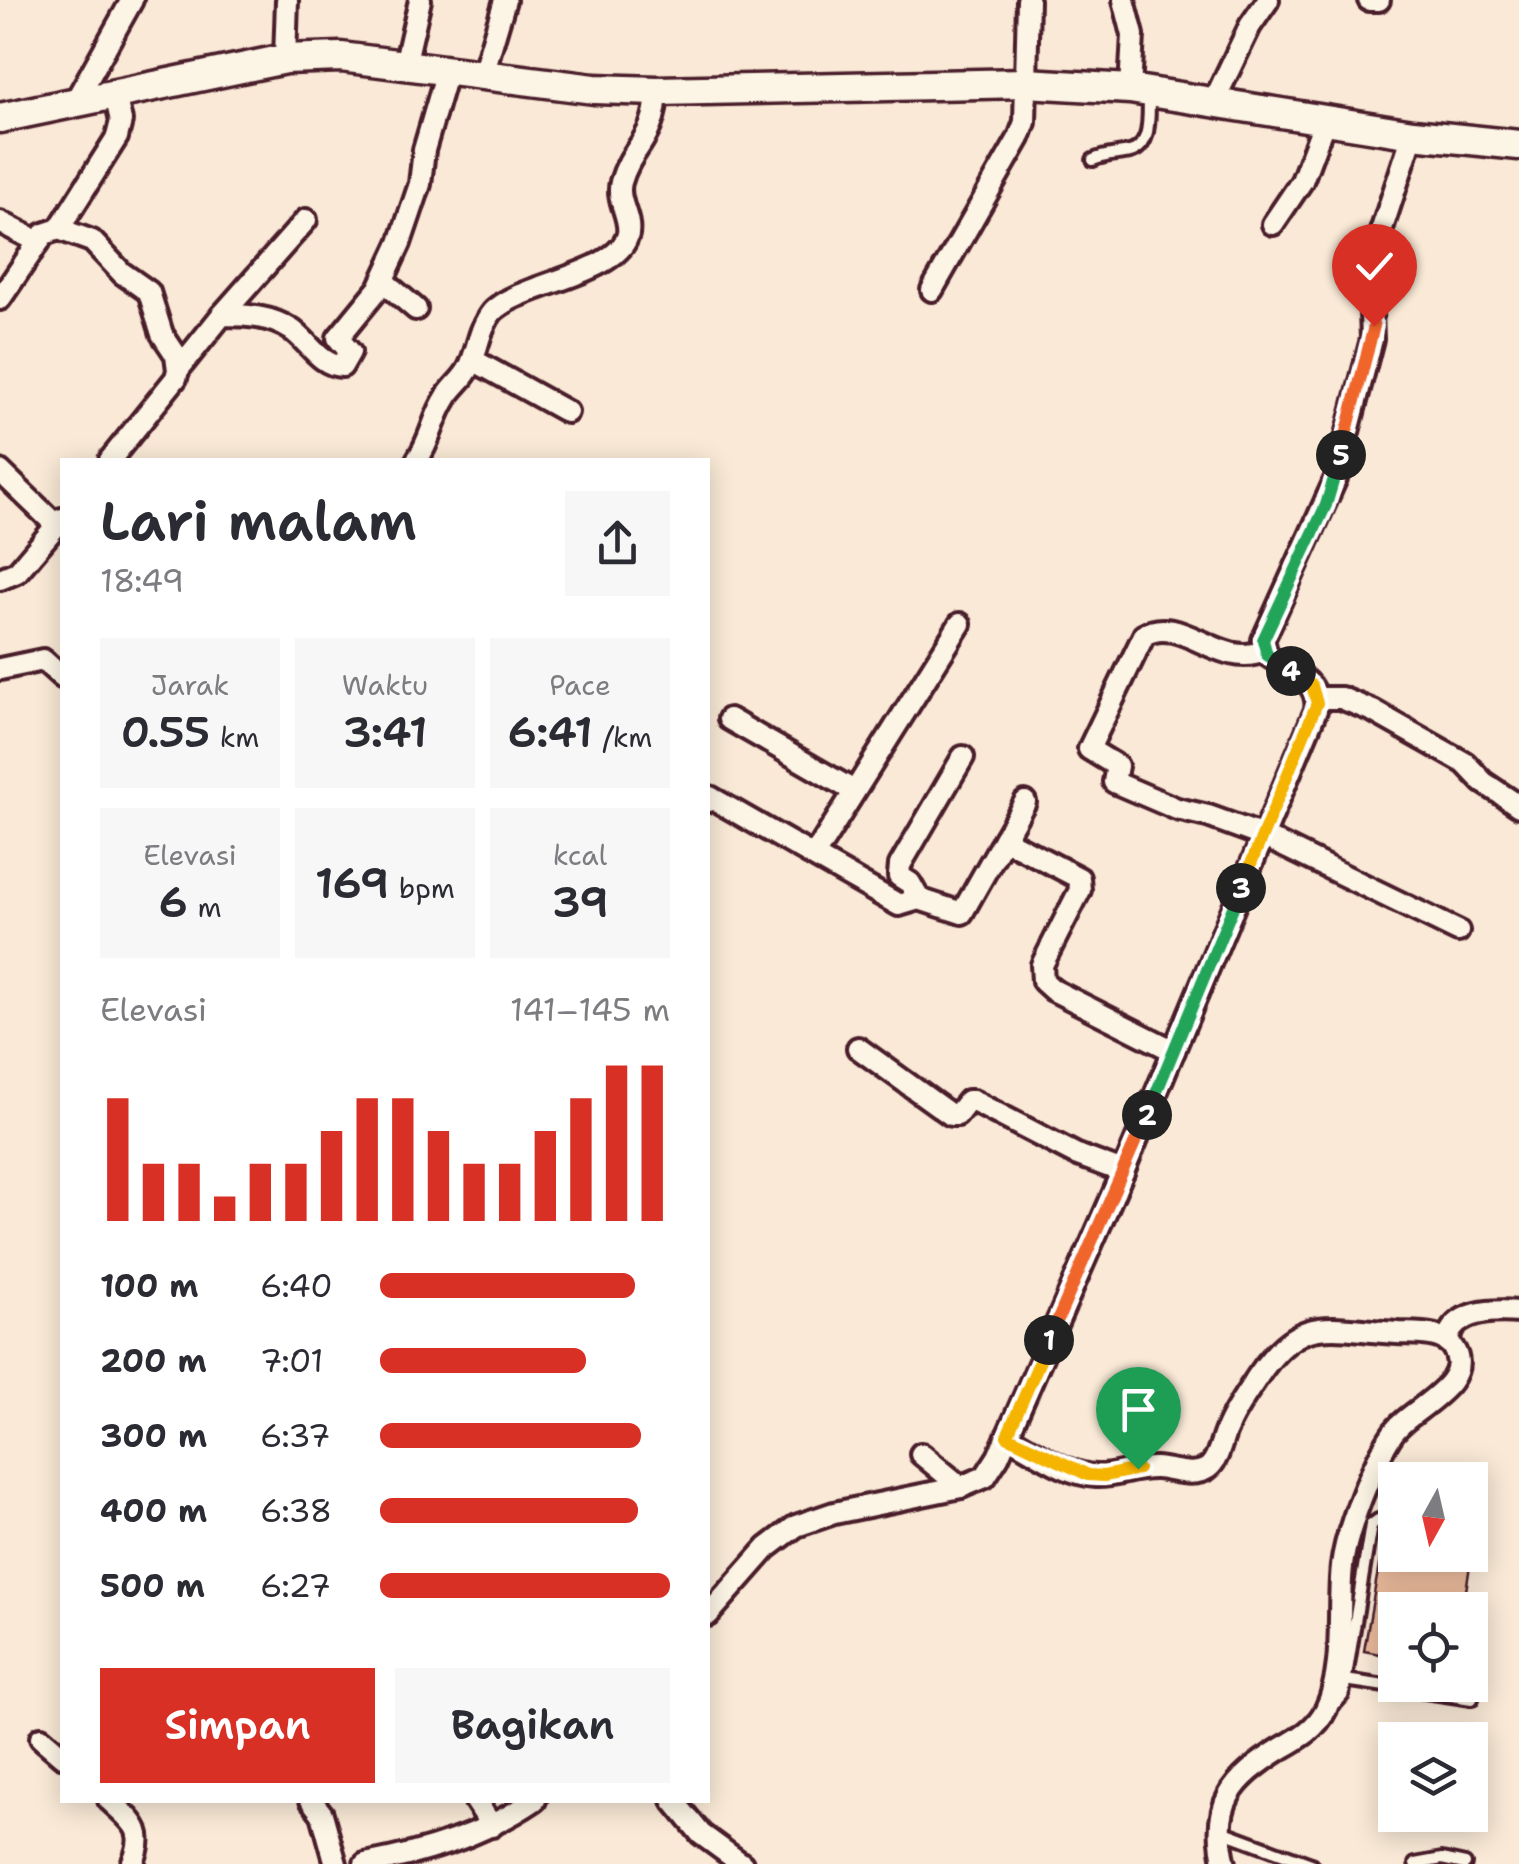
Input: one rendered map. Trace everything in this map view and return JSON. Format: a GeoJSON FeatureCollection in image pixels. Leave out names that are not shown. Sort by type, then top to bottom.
{"type":"FeatureCollection","features":[{"type":"Feature","properties":{"kind":"main road"},"geometry":{"type":"LineString","coordinates":[[0,118],[285,59],[341,57],[557,86],[657,92],[1026,83],[1139,90],[1413,134],[1519,146]]}},
{"type":"Feature","properties":{"kind":"street"},"geometry":{"type":"LineString","coordinates":[[76,102],[132,0]]}},
{"type":"Feature","properties":{"kind":"street"},"geometry":{"type":"LineString","coordinates":[[285,59],[287,0]]}},
{"type":"Feature","properties":{"kind":"street"},"geometry":{"type":"LineString","coordinates":[[404,64],[420,0]]}},
{"type":"Feature","properties":{"kind":"street"},"geometry":{"type":"LineString","coordinates":[[484,74],[505,0]]}},
{"type":"Feature","properties":{"kind":"street"},"geometry":{"type":"LineString","coordinates":[[932,290],[1020,138],[1027,106],[1028,0]]}},
{"type":"Feature","properties":{"kind":"street"},"geometry":{"type":"LineString","coordinates":[[1124,0],[1133,35],[1139,90]]}},
{"type":"Feature","properties":{"kind":"street"},"geometry":{"type":"LineString","coordinates":[[1214,102],[1250,26],[1268,0]]}},
{"type":"Feature","properties":{"kind":"street"},"geometry":{"type":"LineString","coordinates":[[1369,0],[1380,0]]}},
{"type":"Feature","properties":{"kind":"street"},"geometry":{"type":"LineString","coordinates":[[222,315],[274,320],[340,367],[350,352],[338,338],[382,282],[412,212],[424,150],[447,71]]}},
{"type":"Feature","properties":{"kind":"street"},"geometry":{"type":"LineString","coordinates":[[418,458],[431,439],[442,404],[472,360],[485,323],[496,308],[591,267],[610,257],[624,242],[628,228],[620,202],[620,184],[654,121],[657,92]]}},
{"type":"Feature","properties":{"kind":"street"},"geometry":{"type":"LineString","coordinates":[[59,228],[93,180],[120,129],[115,94]]}},
{"type":"Feature","properties":{"kind":"street"},"geometry":{"type":"LineString","coordinates":[[1274,224],[1302,181],[1325,120]]}},
{"type":"Feature","properties":{"kind":"street"},"geometry":{"type":"LineString","coordinates":[[1264,651],[1265,634],[1336,478],[1372,339],[1370,283],[1374,254],[1413,134]]}},
{"type":"Feature","properties":{"kind":"street"},"geometry":{"type":"LineString","coordinates":[[178,370],[306,220]]}},
{"type":"Feature","properties":{"kind":"street"},"geometry":{"type":"LineString","coordinates":[[0,222],[38,242]]}},
{"type":"Feature","properties":{"kind":"street"},"geometry":{"type":"LineString","coordinates":[[0,299],[38,242],[51,229],[59,228],[92,241],[122,273],[149,292],[162,334],[176,355],[178,370],[176,378],[112,458]]}},
{"type":"Feature","properties":{"kind":"street"},"geometry":{"type":"LineString","coordinates":[[382,282],[416,309]]}},
{"type":"Feature","properties":{"kind":"street"},"geometry":{"type":"LineString","coordinates":[[472,360],[567,412]]}},
{"type":"Feature","properties":{"kind":"street"},"geometry":{"type":"LineString","coordinates":[[0,472],[60,522],[17,572],[0,579]]}},
{"type":"Feature","properties":{"kind":"street"},"geometry":{"type":"LineString","coordinates":[[814,856],[960,624]]}},
{"type":"Feature","properties":{"kind":"street"},"geometry":{"type":"LineString","coordinates":[[1264,651],[1232,656],[1172,630],[1151,631],[1144,635],[1088,748],[1116,766],[1116,784],[1134,793],[1148,794],[1177,809],[1263,836],[1458,931]]}},
{"type":"Feature","properties":{"kind":"street"},"geometry":{"type":"LineString","coordinates":[[710,1613],[767,1548],[796,1526],[834,1513],[961,1487],[985,1477],[1007,1436],[1124,1172],[1318,698],[1312,686],[1264,651]]}},
{"type":"Feature","properties":{"kind":"street"},"geometry":{"type":"LineString","coordinates":[[0,669],[43,660],[60,675]]}},
{"type":"Feature","properties":{"kind":"street"},"geometry":{"type":"LineString","coordinates":[[1318,698],[1341,698],[1388,719],[1465,763],[1483,782],[1519,806]]}},
{"type":"Feature","properties":{"kind":"street"},"geometry":{"type":"LineString","coordinates":[[728,718],[854,791]]}},
{"type":"Feature","properties":{"kind":"street"},"geometry":{"type":"LineString","coordinates":[[882,895],[962,757]]}},
{"type":"Feature","properties":{"kind":"street"},"geometry":{"type":"LineString","coordinates":[[710,799],[899,905],[918,899],[962,913],[1025,802]]}},
{"type":"Feature","properties":{"kind":"street"},"geometry":{"type":"LineString","coordinates":[[1004,839],[1079,878],[1080,890],[1042,964],[1043,981],[1174,1050]]}},
{"type":"Feature","properties":{"kind":"street"},"geometry":{"type":"LineString","coordinates":[[900,866],[899,876],[910,883],[918,899]]}},
{"type":"Feature","properties":{"kind":"street"},"geometry":{"type":"LineString","coordinates":[[858,1048],[952,1116],[973,1101],[1075,1154],[1124,1172]]}},
{"type":"Feature","properties":{"kind":"street"},"geometry":{"type":"LineString","coordinates":[[1225,1864],[1218,1830],[1224,1803],[1242,1778],[1317,1724],[1329,1701],[1337,1651],[1342,1565],[1354,1520],[1392,1434],[1453,1379],[1457,1357],[1448,1341],[1451,1328],[1478,1313],[1519,1312]]}},
{"type":"Feature","properties":{"kind":"street"},"geometry":{"type":"LineString","coordinates":[[1007,1436],[1088,1475],[1149,1468],[1198,1472],[1212,1464],[1234,1412],[1273,1354],[1298,1334],[1330,1329],[1419,1334],[1448,1341]]}},
{"type":"Feature","properties":{"kind":"street"},"geometry":{"type":"LineString","coordinates":[[921,1454],[961,1487]]}},
{"type":"Feature","properties":{"kind":"street"},"geometry":{"type":"LineString","coordinates":[[41,1738],[60,1754]]}},
{"type":"Feature","properties":{"kind":"street"},"geometry":{"type":"LineString","coordinates":[[112,1803],[139,1832],[140,1846],[132,1864]]}},
{"type":"Feature","properties":{"kind":"street"},"geometry":{"type":"LineString","coordinates":[[313,1803],[322,1814],[336,1864]]}},
{"type":"Feature","properties":{"kind":"street"},"geometry":{"type":"LineString","coordinates":[[477,1803],[492,1826]]}},
{"type":"Feature","properties":{"kind":"street"},"geometry":{"type":"LineString","coordinates":[[365,1864],[436,1847],[492,1826],[529,1803]]}},
{"type":"Feature","properties":{"kind":"street"},"geometry":{"type":"LineString","coordinates":[[675,1803],[701,1834],[742,1864]]}},
{"type":"Feature","properties":{"kind":"lane"},"geometry":{"type":"LineString","coordinates":[[1093,160],[1106,154],[1136,151],[1142,146],[1148,129],[1139,90]]}},
{"type":"Feature","properties":{"kind":"lane"},"geometry":{"type":"LineString","coordinates":[[1329,1701],[1341,1699],[1370,1525],[1378,1520]]}},
{"type":"Feature","properties":{"kind":"lane"},"geometry":{"type":"LineString","coordinates":[[1345,1680],[1378,1685]]}},
{"type":"Feature","properties":{"kind":"lane"},"geometry":{"type":"LineString","coordinates":[[1218,1830],[1310,1864]]}},
{"type":"Feature","properties":{"kind":"lane"},"geometry":{"type":"LineString","coordinates":[[1415,1864],[1442,1858],[1465,1864]]}},
{"type":"Feature","properties":{"kind":"building"},"geometry":{"type":"Polygon","coordinates":[[[1378,1571],[1469,1572],[1466,1592],[1378,1592],[1378,1654],[1364,1651],[1378,1571]]]}},
{"type":"Feature","properties":{"kind":"route"},"geometry":{"type":"LineString","coordinates":[[1138,1469],[1088,1475],[1007,1436],[1124,1172],[1316,710],[1318,698],[1312,686],[1267,655],[1263,640],[1331,492],[1374,326]]}}]}
